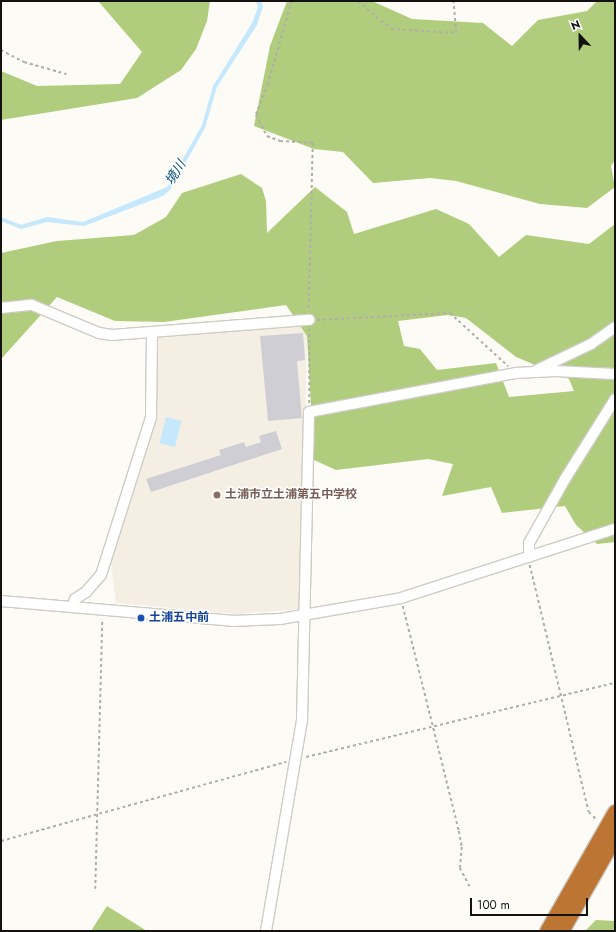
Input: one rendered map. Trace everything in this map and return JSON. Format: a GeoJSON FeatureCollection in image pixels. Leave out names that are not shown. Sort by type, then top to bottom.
{"type":"FeatureCollection","features":[{"type":"Feature","properties":{"kind":"highway"},"geometry":{"type":"LineString","coordinates":[[547,931],[613,824]]}},
{"type":"Feature","properties":{"kind":"highway"},"geometry":{"type":"LineString","coordinates":[[561,931],[613,824]]}},
{"type":"Feature","properties":{"kind":"street"},"geometry":{"type":"LineString","coordinates":[[1,308],[32,305],[100,333],[112,335],[309,320]]}},
{"type":"Feature","properties":{"kind":"street"},"geometry":{"type":"LineString","coordinates":[[532,372],[591,344],[615,327]]}},
{"type":"Feature","properties":{"kind":"street"},"geometry":{"type":"LineString","coordinates":[[73,607],[75,599],[86,592],[101,575],[151,417],[152,332]]}},
{"type":"Feature","properties":{"kind":"street"},"geometry":{"type":"LineString","coordinates":[[266,931],[297,759],[302,721],[309,412],[516,373],[615,374]]}},
{"type":"Feature","properties":{"kind":"street"},"geometry":{"type":"LineString","coordinates":[[528,557],[529,543],[565,479],[615,398]]}},
{"type":"Feature","properties":{"kind":"street"},"geometry":{"type":"LineString","coordinates":[[1,601],[257,622],[304,616],[401,598],[615,529]]}},
{"type":"Feature","properties":{"kind":"path"},"geometry":{"type":"LineString","coordinates":[[292,1],[268,84],[256,116],[267,136],[280,141],[313,143],[309,320],[309,412]]}},
{"type":"Feature","properties":{"kind":"path"},"geometry":{"type":"LineString","coordinates":[[358,1],[392,29],[456,33],[453,1]]}},
{"type":"Feature","properties":{"kind":"path"},"geometry":{"type":"LineString","coordinates":[[1,50],[24,62],[66,74]]}},
{"type":"Feature","properties":{"kind":"path"},"geometry":{"type":"LineString","coordinates":[[309,320],[450,313],[516,373]]}},
{"type":"Feature","properties":{"kind":"path"},"geometry":{"type":"LineString","coordinates":[[528,557],[589,812],[592,818],[613,824]]}},
{"type":"Feature","properties":{"kind":"path"},"geometry":{"type":"LineString","coordinates":[[401,598],[459,831],[462,847],[460,868],[470,887]]}},
{"type":"Feature","properties":{"kind":"path"},"geometry":{"type":"LineString","coordinates":[[95,889],[102,609]]}},
{"type":"Feature","properties":{"kind":"path"},"geometry":{"type":"LineString","coordinates":[[1,841],[297,759],[433,728],[615,683]]}},
{"type":"Feature","properties":{"kind":"shaded area","name":"土浦市立土浦第五中学校"},"geometry":{"type":"Polygon","coordinates":[[[305,323],[307,329],[303,609],[236,614],[116,603],[110,555],[156,416],[157,336],[305,323]]]}},
{"type":"Feature","properties":{"kind":"green space"},"geometry":{"type":"Polygon","coordinates":[[[98,1],[210,1],[207,21],[196,49],[181,70],[137,98],[1,120],[1,71],[37,86],[120,84],[142,52],[98,1]]]}},
{"type":"Feature","properties":{"kind":"green space"},"geometry":{"type":"Polygon","coordinates":[[[287,1],[372,1],[412,19],[483,23],[512,46],[538,20],[587,11],[597,1],[615,1],[615,160],[611,166],[615,187],[587,208],[540,204],[456,181],[430,178],[373,183],[343,152],[314,149],[254,126],[270,46],[287,1]]]}},
{"type":"Feature","properties":{"kind":"green space"},"geometry":{"type":"Polygon","coordinates":[[[241,174],[262,188],[266,201],[267,233],[315,187],[347,212],[354,234],[436,209],[469,224],[499,257],[526,235],[589,244],[615,224],[615,542],[597,544],[576,525],[565,506],[502,513],[491,487],[442,496],[453,464],[428,459],[336,470],[314,460],[307,336],[286,305],[164,322],[115,321],[57,297],[2,358],[1,253],[57,241],[134,235],[166,217],[182,193],[241,174]],[[448,315],[398,321],[404,346],[420,349],[437,370],[496,363],[509,397],[574,391],[569,379],[516,357],[466,318],[448,315]]]}},
{"type":"Feature","properties":{"kind":"green space"},"geometry":{"type":"Polygon","coordinates":[[[107,906],[147,931],[91,931],[107,906]]]}},
{"type":"Feature","properties":{"kind":"green space"},"geometry":{"type":"Polygon","coordinates":[[[596,920],[615,921],[615,931],[585,931],[596,920]]]}},
{"type":"Feature","properties":{"kind":"water","name":"境川"},"geometry":{"type":"Polygon","coordinates":[[[256,1],[261,1],[263,6],[257,25],[217,87],[205,128],[170,190],[163,196],[84,226],[47,222],[21,229],[1,221],[1,217],[21,225],[47,217],[83,222],[167,187],[202,125],[213,86],[252,23],[258,7],[256,1]]]}},
{"type":"Feature","properties":{"kind":"water"},"geometry":{"type":"Polygon","coordinates":[[[166,417],[182,421],[175,447],[159,443],[166,417]]]}},
{"type":"Feature","properties":{"kind":"building"},"geometry":{"type":"Polygon","coordinates":[[[303,333],[305,360],[297,361],[302,418],[268,421],[260,336],[303,333]]]}},
{"type":"Feature","properties":{"kind":"building"},"geometry":{"type":"Polygon","coordinates":[[[276,431],[282,449],[151,492],[146,479],[221,455],[219,450],[244,442],[246,447],[261,442],[259,436],[276,431]]]}},
{"type":"Feature","properties":{"kind":"place","name":"土浦市立土浦第五中学校"},"geometry":{"type":"Point","coordinates":[217,495]}},
{"type":"Feature","properties":{"kind":"place","name":"土浦五中前"},"geometry":{"type":"Point","coordinates":[141,618]}}]}
